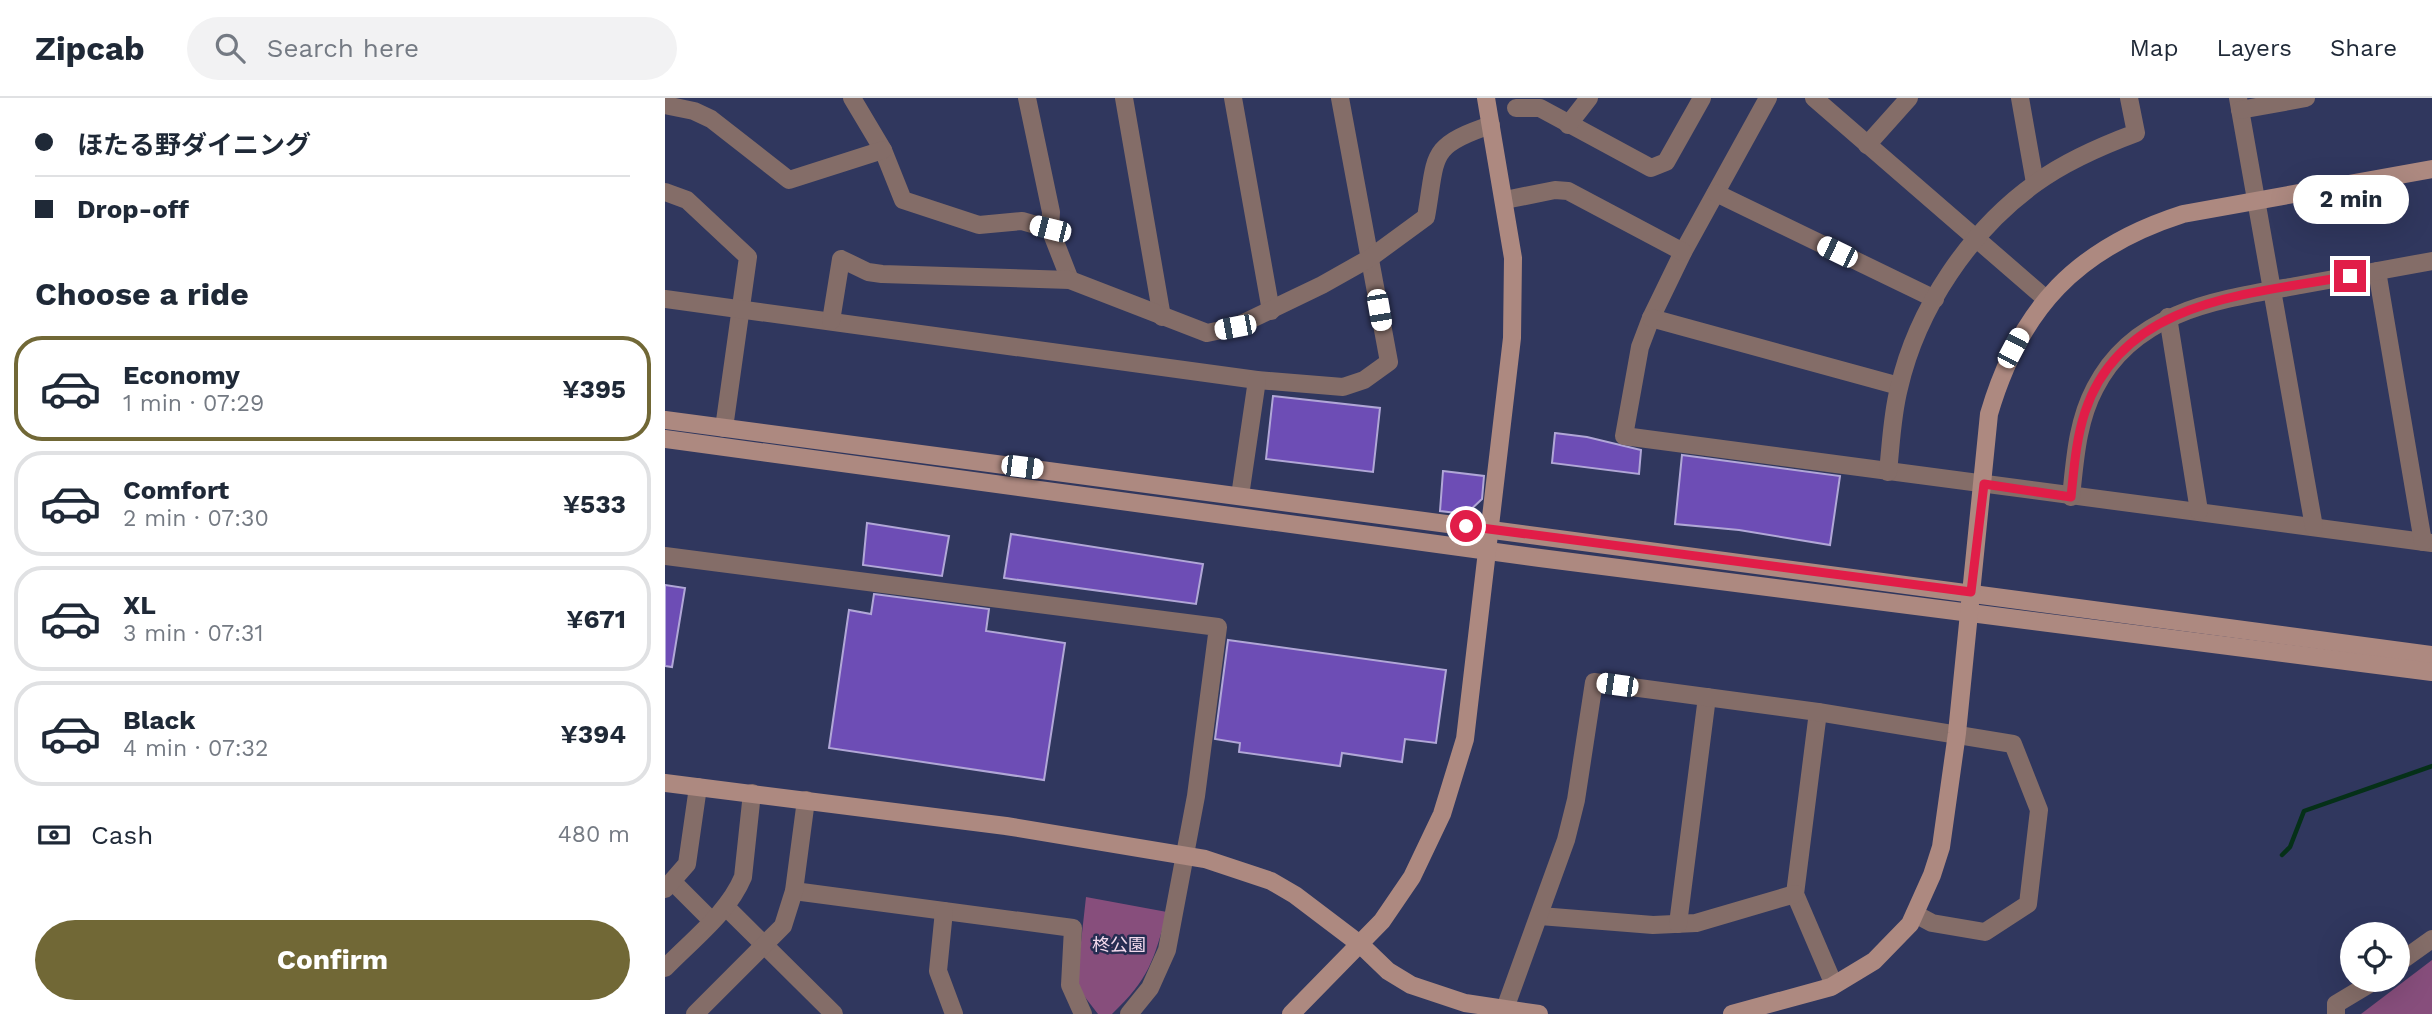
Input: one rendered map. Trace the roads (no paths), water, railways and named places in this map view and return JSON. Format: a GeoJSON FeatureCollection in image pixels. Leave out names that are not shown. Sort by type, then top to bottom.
{"type":"FeatureCollection","features":[{"type":"Feature","properties":{"kind":"street"},"geometry":{"type":"LineString","coordinates":[[852,98],[883,150],[904,200],[979,225],[1022,221],[1050,229]]}},
{"type":"Feature","properties":{"kind":"street"},"geometry":{"type":"LineString","coordinates":[[1027,98],[1051,212],[1050,229],[1070,279]]}},
{"type":"Feature","properties":{"kind":"street"},"geometry":{"type":"LineString","coordinates":[[1124,98],[1162,317]]}},
{"type":"Feature","properties":{"kind":"street"},"geometry":{"type":"LineString","coordinates":[[1233,98],[1271,311]]}},
{"type":"Feature","properties":{"kind":"street"},"geometry":{"type":"LineString","coordinates":[[665,299],[1257,380],[1343,387],[1364,380],[1389,362],[1340,98]]}},
{"type":"Feature","properties":{"kind":"street"},"geometry":{"type":"LineString","coordinates":[[1291,1014],[1361,945],[1382,921],[1412,877],[1442,814],[1458,767],[1472,697],[1513,338],[1513,258],[1486,98]]}},
{"type":"Feature","properties":{"kind":"street"},"geometry":{"type":"LineString","coordinates":[[1568,125],[1589,98]]}},
{"type":"Feature","properties":{"kind":"street"},"geometry":{"type":"LineString","coordinates":[[1516,108],[1540,108],[1651,169],[1666,162],[1702,98]]}},
{"type":"Feature","properties":{"kind":"street"},"geometry":{"type":"LineString","coordinates":[[1768,98],[1683,252],[1651,318],[1640,347],[1624,436],[2427,542],[2377,271]]}},
{"type":"Feature","properties":{"kind":"street"},"geometry":{"type":"LineString","coordinates":[[1814,98],[2046,299]]}},
{"type":"Feature","properties":{"kind":"street"},"geometry":{"type":"LineString","coordinates":[[1867,145],[1909,98]]}},
{"type":"Feature","properties":{"kind":"street"},"geometry":{"type":"LineString","coordinates":[[2020,98],[2035,183]]}},
{"type":"Feature","properties":{"kind":"street"},"geometry":{"type":"LineString","coordinates":[[1888,472],[1899,386],[1917,332],[1935,299],[1977,240],[2035,183],[2088,152],[2136,133],[2129,98]]}},
{"type":"Feature","properties":{"kind":"street"},"geometry":{"type":"LineString","coordinates":[[2306,98],[2239,104],[2314,527]]}},
{"type":"Feature","properties":{"kind":"street"},"geometry":{"type":"LineString","coordinates":[[665,105],[694,111],[711,119],[789,180],[883,150]]}},
{"type":"Feature","properties":{"kind":"street"},"geometry":{"type":"LineString","coordinates":[[831,321],[841,259],[868,272],[882,274],[1070,279],[1207,333],[1235,327],[1271,311],[1370,258],[1426,217],[1437,158],[1445,144],[1459,135],[1491,125]]}},
{"type":"Feature","properties":{"kind":"street"},"geometry":{"type":"LineString","coordinates":[[1732,1014],[1834,985],[1874,961],[1898,939],[1915,914],[1933,875],[1941,847],[1957,733],[1989,414],[2021,333],[2046,299],[2094,256],[2146,226],[2182,214],[2432,169]]}},
{"type":"Feature","properties":{"kind":"street"},"geometry":{"type":"LineString","coordinates":[[1505,200],[1555,190],[1568,191],[1683,252]]}},
{"type":"Feature","properties":{"kind":"street"},"geometry":{"type":"LineString","coordinates":[[665,192],[687,200],[748,257],[724,428]]}},
{"type":"Feature","properties":{"kind":"street"},"geometry":{"type":"LineString","coordinates":[[1716,193],[1935,299]]}},
{"type":"Feature","properties":{"kind":"street"},"geometry":{"type":"LineString","coordinates":[[2071,497],[2079,435],[2095,387],[2126,347],[2168,317],[2215,300],[2432,261]]}},
{"type":"Feature","properties":{"kind":"street"},"geometry":{"type":"LineString","coordinates":[[2168,317],[2199,511]]}},
{"type":"Feature","properties":{"kind":"street"},"geometry":{"type":"LineString","coordinates":[[1651,318],[1899,386]]}},
{"type":"Feature","properties":{"kind":"street"},"geometry":{"type":"LineString","coordinates":[[1240,496],[1257,380]]}},
{"type":"Feature","properties":{"kind":"street"},"geometry":{"type":"LineString","coordinates":[[665,420],[2432,655]]}},
{"type":"Feature","properties":{"kind":"street"},"geometry":{"type":"LineString","coordinates":[[665,439],[1488,551],[2432,672]]}},
{"type":"Feature","properties":{"kind":"street"},"geometry":{"type":"LineString","coordinates":[[665,556],[1218,627],[1185,854],[1167,950],[1150,988],[1129,1014]]}},
{"type":"Feature","properties":{"kind":"street"},"geometry":{"type":"LineString","coordinates":[[1504,1013],[1576,800],[1594,682],[1818,712],[2013,744],[2039,810],[2028,904],[1985,932],[1931,923],[1915,914]]}},
{"type":"Feature","properties":{"kind":"street"},"geometry":{"type":"LineString","coordinates":[[1678,924],[1707,697]]}},
{"type":"Feature","properties":{"kind":"street"},"geometry":{"type":"LineString","coordinates":[[1818,712],[1795,894],[1834,985]]}},
{"type":"Feature","properties":{"kind":"street"},"geometry":{"type":"LineString","coordinates":[[665,782],[1185,854],[1271,881],[1295,895],[1361,945],[1388,971],[1411,985],[1436,995],[1504,1013],[1539,1014]]}},
{"type":"Feature","properties":{"kind":"street"},"geometry":{"type":"LineString","coordinates":[[698,787],[687,864],[670,882],[712,920]]}},
{"type":"Feature","properties":{"kind":"street"},"geometry":{"type":"LineString","coordinates":[[665,968],[726,907],[743,877],[752,793]]}},
{"type":"Feature","properties":{"kind":"street"},"geometry":{"type":"LineString","coordinates":[[705,1011],[783,926],[794,891],[806,800]]}},
{"type":"Feature","properties":{"kind":"street"},"geometry":{"type":"LineString","coordinates":[[794,891],[1073,928],[1070,985],[1083,1014]]}},
{"type":"Feature","properties":{"kind":"street"},"geometry":{"type":"LineString","coordinates":[[1539,916],[1653,925],[1696,923],[1795,894]]}},
{"type":"Feature","properties":{"kind":"street"},"geometry":{"type":"LineString","coordinates":[[726,907],[834,1014]]}},
{"type":"Feature","properties":{"kind":"street"},"geometry":{"type":"LineString","coordinates":[[944,911],[939,971],[954,1014]]}},
{"type":"Feature","properties":{"kind":"street"},"geometry":{"type":"LineString","coordinates":[[2410,955],[2432,939]]}},
{"type":"Feature","properties":{"kind":"street"},"geometry":{"type":"LineString","coordinates":[[2336,1014],[2336,1004],[2356,992]]}},
{"type":"Feature","properties":{"kind":"waterway"},"geometry":{"type":"LineString","coordinates":[[2282,855],[2290,847],[2304,811],[2432,766]]}},
{"type":"Feature","properties":{"kind":"park label","name":"柊公園"},"geometry":{"type":"Point","coordinates":[1119,944]}}]}
